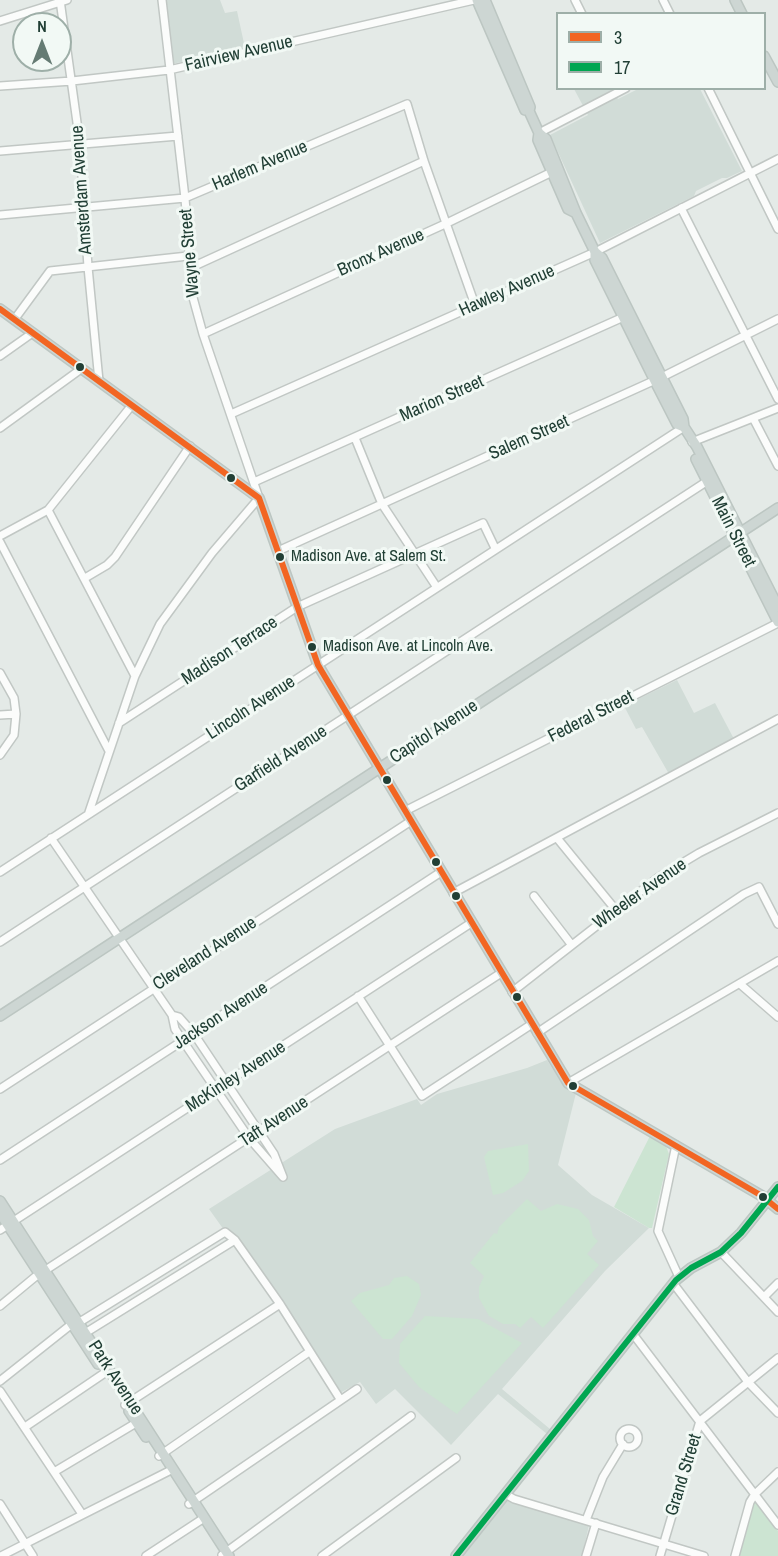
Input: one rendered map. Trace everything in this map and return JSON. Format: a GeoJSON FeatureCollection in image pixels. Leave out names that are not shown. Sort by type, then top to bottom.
{"type":"FeatureCollection","features":[{"type":"Feature","properties":{"kind":"main road","name":"Main Street"},"geometry":{"type":"LineString","coordinates":[[475,0],[504,53]]}},
{"type":"Feature","properties":{"kind":"main road","name":"Main Street"},"geometry":{"type":"LineString","coordinates":[[485,0],[525,110],[529,111],[539,133],[538,140],[555,170],[568,209],[576,213],[595,252],[602,258],[627,316],[659,379],[683,419],[684,427],[738,535],[778,607]]}},
{"type":"Feature","properties":{"kind":"main road"},"geometry":{"type":"LineString","coordinates":[[766,58],[778,82]]}},
{"type":"Feature","properties":{"kind":"main road"},"geometry":{"type":"LineString","coordinates":[[0,309],[31,334],[190,446],[259,498],[318,665],[568,1083],[768,1200],[778,1209]]}},
{"type":"Feature","properties":{"kind":"main road","name":"Capitol Avenue"},"geometry":{"type":"LineString","coordinates":[[0,1016],[778,508]]}},
{"type":"Feature","properties":{"kind":"main road","name":"Main Street"},"geometry":{"type":"LineString","coordinates":[[738,535],[778,623]]}},
{"type":"Feature","properties":{"kind":"main road"},"geometry":{"type":"LineString","coordinates":[[456,1556],[676,1280],[691,1268],[721,1252],[741,1233],[778,1187]]}},
{"type":"Feature","properties":{"kind":"main road","name":"Park Avenue"},"geometry":{"type":"LineString","coordinates":[[0,1201],[7,1226]]}},
{"type":"Feature","properties":{"kind":"main road","name":"Park Avenue"},"geometry":{"type":"LineString","coordinates":[[0,1213],[7,1226],[43,1273],[225,1555]]}},
{"type":"Feature","properties":{"kind":"main road","name":"Park Avenue"},"geometry":{"type":"LineString","coordinates":[[128,1404],[136,1423],[161,1455]]}},
{"type":"Feature","properties":{"kind":"street"},"geometry":{"type":"LineString","coordinates":[[0,21],[60,0],[67,0]]}},
{"type":"Feature","properties":{"kind":"street","name":"Amsterdam Avenue"},"geometry":{"type":"LineString","coordinates":[[60,0],[80,144],[86,208],[88,267],[99,381]]}},
{"type":"Feature","properties":{"kind":"street","name":"Wayne Street"},"geometry":{"type":"LineString","coordinates":[[162,0],[185,198],[192,294],[203,334],[259,498]]}},
{"type":"Feature","properties":{"kind":"street","name":"Fairview Avenue"},"geometry":{"type":"LineString","coordinates":[[0,86],[72,81],[169,70],[475,0]]}},
{"type":"Feature","properties":{"kind":"street"},"geometry":{"type":"LineString","coordinates":[[539,133],[620,90]]}},
{"type":"Feature","properties":{"kind":"street"},"geometry":{"type":"LineString","coordinates":[[709,90],[778,229]]}},
{"type":"Feature","properties":{"kind":"street","name":"Harlem Avenue"},"geometry":{"type":"LineString","coordinates":[[0,215],[185,198],[407,104],[424,161]]}},
{"type":"Feature","properties":{"kind":"street"},"geometry":{"type":"LineString","coordinates":[[0,152],[178,136]]}},
{"type":"Feature","properties":{"kind":"street","name":"Hawley Avenue"},"geometry":{"type":"LineString","coordinates":[[231,414],[595,252],[778,159]]}},
{"type":"Feature","properties":{"kind":"street"},"geometry":{"type":"LineString","coordinates":[[190,267],[424,161],[475,305]]}},
{"type":"Feature","properties":{"kind":"street","name":"Bronx Avenue"},"geometry":{"type":"LineString","coordinates":[[203,334],[445,224],[555,170]]}},
{"type":"Feature","properties":{"kind":"street"},"geometry":{"type":"LineString","coordinates":[[681,208],[778,399]]}},
{"type":"Feature","properties":{"kind":"street"},"geometry":{"type":"LineString","coordinates":[[14,320],[50,271],[188,256]]}},
{"type":"Feature","properties":{"kind":"street","name":"Marion Street"},"geometry":{"type":"LineString","coordinates":[[254,482],[627,316]]}},
{"type":"Feature","properties":{"kind":"street","name":"Salem Street"},"geometry":{"type":"LineString","coordinates":[[278,551],[659,379],[778,319]]}},
{"type":"Feature","properties":{"kind":"street"},"geometry":{"type":"LineString","coordinates":[[0,356],[31,334]]}},
{"type":"Feature","properties":{"kind":"street"},"geometry":{"type":"LineString","coordinates":[[0,428],[81,369]]}},
{"type":"Feature","properties":{"kind":"street"},"geometry":{"type":"LineString","coordinates":[[0,536],[48,510],[132,405]]}},
{"type":"Feature","properties":{"kind":"street"},"geometry":{"type":"LineString","coordinates":[[692,442],[778,408]]}},
{"type":"Feature","properties":{"kind":"street"},"geometry":{"type":"LineString","coordinates":[[753,418],[778,466]]}},
{"type":"Feature","properties":{"kind":"street","name":"Lincoln Avenue"},"geometry":{"type":"LineString","coordinates":[[0,872],[436,586],[684,427]]}},
{"type":"Feature","properties":{"kind":"street"},"geometry":{"type":"LineString","coordinates":[[355,438],[382,504],[436,586]]}},
{"type":"Feature","properties":{"kind":"street"},"geometry":{"type":"LineString","coordinates":[[85,578],[107,565],[115,556],[190,446]]}},
{"type":"Feature","properties":{"kind":"street","name":"Garfield Avenue"},"geometry":{"type":"LineString","coordinates":[[0,942],[710,480]]}},
{"type":"Feature","properties":{"kind":"street"},"geometry":{"type":"LineString","coordinates":[[89,813],[135,676],[167,615],[212,553],[259,498]]}},
{"type":"Feature","properties":{"kind":"street"},"geometry":{"type":"LineString","coordinates":[[48,510],[135,676]]}},
{"type":"Feature","properties":{"kind":"street","name":"Madison Terrace"},"geometry":{"type":"LineString","coordinates":[[118,723],[297,607],[483,523],[495,548]]}},
{"type":"Feature","properties":{"kind":"street"},"geometry":{"type":"LineString","coordinates":[[0,542],[109,751]]}},
{"type":"Feature","properties":{"kind":"street","name":"Federal Street"},"geometry":{"type":"LineString","coordinates":[[405,812],[778,623]]}},
{"type":"Feature","properties":{"kind":"street"},"geometry":{"type":"LineString","coordinates":[[0,673],[14,698],[16,714],[14,735],[0,755]]}},
{"type":"Feature","properties":{"kind":"street"},"geometry":{"type":"LineString","coordinates":[[0,715],[16,714]]}},
{"type":"Feature","properties":{"kind":"street"},"geometry":{"type":"LineString","coordinates":[[453,892],[778,719]]}},
{"type":"Feature","properties":{"kind":"street","name":"Wheeler Avenue"},"geometry":{"type":"LineString","coordinates":[[512,992],[615,909],[699,853],[778,813]]}},
{"type":"Feature","properties":{"kind":"street","name":"Cleveland Avenue"},"geometry":{"type":"LineString","coordinates":[[0,1089],[411,821]]}},
{"type":"Feature","properties":{"kind":"street"},"geometry":{"type":"LineString","coordinates":[[51,838],[154,987],[172,1015],[174,1029],[249,1138],[283,1177],[274,1154],[194,1034],[179,1017],[172,1015]]}},
{"type":"Feature","properties":{"kind":"street"},"geometry":{"type":"LineString","coordinates":[[557,838],[615,909]]}},
{"type":"Feature","properties":{"kind":"street","name":"Jackson Avenue"},"geometry":{"type":"LineString","coordinates":[[0,1160],[441,872]]}},
{"type":"Feature","properties":{"kind":"street"},"geometry":{"type":"LineString","coordinates":[[358,996],[422,1096],[535,1029],[744,894],[759,887],[778,924]]}},
{"type":"Feature","properties":{"kind":"street"},"geometry":{"type":"LineString","coordinates":[[534,896],[571,944]]}},
{"type":"Feature","properties":{"kind":"street","name":"McKinley Avenue"},"geometry":{"type":"LineString","coordinates":[[7,1226],[471,922]]}},
{"type":"Feature","properties":{"kind":"street"},"geometry":{"type":"LineString","coordinates":[[568,1083],[778,961]]}},
{"type":"Feature","properties":{"kind":"street","name":"Taft Avenue"},"geometry":{"type":"LineString","coordinates":[[0,1306],[43,1273],[501,973]]}},
{"type":"Feature","properties":{"kind":"street"},"geometry":{"type":"LineString","coordinates":[[740,984],[778,1017]]}},
{"type":"Feature","properties":{"kind":"street"},"geometry":{"type":"LineString","coordinates":[[676,1145],[658,1231],[676,1280],[748,1382],[778,1413]]}},
{"type":"Feature","properties":{"kind":"street"},"geometry":{"type":"LineString","coordinates":[[0,1381],[75,1324],[225,1232],[235,1240],[280,1304],[340,1399]]}},
{"type":"Feature","properties":{"kind":"street"},"geometry":{"type":"LineString","coordinates":[[83,1335],[235,1240]]}},
{"type":"Feature","properties":{"kind":"street"},"geometry":{"type":"LineString","coordinates":[[721,1252],[778,1312]]}},
{"type":"Feature","properties":{"kind":"street"},"geometry":{"type":"LineString","coordinates":[[764,1297],[778,1283]]}},
{"type":"Feature","properties":{"kind":"street"},"geometry":{"type":"LineString","coordinates":[[128,1404],[280,1304]]}},
{"type":"Feature","properties":{"kind":"street"},"geometry":{"type":"LineString","coordinates":[[633,1334],[778,1525]]}},
{"type":"Feature","properties":{"kind":"street"},"geometry":{"type":"LineString","coordinates":[[161,1455],[309,1352]]}},
{"type":"Feature","properties":{"kind":"street","name":"Grand Street"},"geometry":{"type":"LineString","coordinates":[[660,1556],[700,1421],[778,1358]]}},
{"type":"Feature","properties":{"kind":"street"},"geometry":{"type":"LineString","coordinates":[[25,1427],[106,1371]]}},
{"type":"Feature","properties":{"kind":"street"},"geometry":{"type":"LineString","coordinates":[[192,1503],[357,1389]]}},
{"type":"Feature","properties":{"kind":"street"},"geometry":{"type":"LineString","coordinates":[[0,1390],[82,1514]]}},
{"type":"Feature","properties":{"kind":"street"},"geometry":{"type":"LineString","coordinates":[[225,1555],[411,1416]]}},
{"type":"Feature","properties":{"kind":"street"},"geometry":{"type":"LineString","coordinates":[[54,1473],[136,1423]]}},
{"type":"Feature","properties":{"kind":"street"},"geometry":{"type":"LineString","coordinates":[[586,1520],[603,1477],[623,1444]]}},
{"type":"Feature","properties":{"kind":"street"},"geometry":{"type":"LineString","coordinates":[[322,1556],[330,1553],[456,1458]]}},
{"type":"Feature","properties":{"kind":"street"},"geometry":{"type":"LineString","coordinates":[[1,1556],[170,1470]]}},
{"type":"Feature","properties":{"kind":"street"},"geometry":{"type":"LineString","coordinates":[[735,1556],[755,1494],[778,1472]]}},
{"type":"Feature","properties":{"kind":"street"},"geometry":{"type":"LineString","coordinates":[[506,1494],[514,1499],[704,1556]]}},
{"type":"Feature","properties":{"kind":"street"},"geometry":{"type":"LineString","coordinates":[[0,1504],[33,1556]]}},
{"type":"Feature","properties":{"kind":"street"},"geometry":{"type":"LineString","coordinates":[[146,1556],[202,1520]]}},
{"type":"Feature","properties":{"kind":"street"},"geometry":{"type":"LineString","coordinates":[[586,1556],[596,1523]]}},
{"type":"Feature","properties":{"kind":"shaded area"},"geometry":{"type":"Polygon","coordinates":[[[165,0],[220,0],[225,13],[237,11],[245,48],[172,64],[165,0]]]}},
{"type":"Feature","properties":{"kind":"shaded area"},"geometry":{"type":"Polygon","coordinates":[[[575,90],[613,90],[618,99],[636,90],[701,90],[742,171],[696,191],[694,196],[600,243],[550,135],[588,115],[575,90]]]}},
{"type":"Feature","properties":{"kind":"shaded area"},"geometry":{"type":"Polygon","coordinates":[[[677,680],[694,713],[715,703],[734,739],[669,774],[642,727],[636,729],[624,706],[677,680]]]}},
{"type":"Feature","properties":{"kind":"shaded area"},"geometry":{"type":"Polygon","coordinates":[[[547,1060],[563,1085],[576,1093],[558,1165],[592,1195],[649,1228],[605,1271],[502,1389],[550,1429],[547,1434],[498,1394],[451,1445],[395,1389],[376,1404],[360,1382],[340,1393],[232,1233],[224,1230],[209,1209],[335,1129],[417,1099],[421,1105],[437,1094],[547,1060]]]}},
{"type":"Feature","properties":{"kind":"shaded area"},"geometry":{"type":"Polygon","coordinates":[[[506,1500],[589,1525],[582,1556],[461,1556],[506,1500]]]}},
{"type":"Feature","properties":{"kind":"green space"},"geometry":{"type":"Polygon","coordinates":[[[650,1136],[666,1146],[669,1154],[652,1228],[614,1207],[650,1136]]]}},
{"type":"Feature","properties":{"kind":"green space"},"geometry":{"type":"Polygon","coordinates":[[[528,1144],[529,1171],[522,1181],[503,1193],[493,1195],[484,1157],[488,1151],[528,1144]]]}},
{"type":"Feature","properties":{"kind":"green space"},"geometry":{"type":"Polygon","coordinates":[[[527,1199],[541,1211],[557,1204],[578,1209],[589,1220],[593,1236],[598,1241],[587,1254],[599,1265],[543,1328],[531,1317],[520,1328],[515,1324],[503,1324],[489,1316],[479,1298],[479,1287],[484,1276],[470,1263],[494,1233],[497,1234],[499,1227],[527,1199]]]}},
{"type":"Feature","properties":{"kind":"green space"},"geometry":{"type":"Polygon","coordinates":[[[407,1276],[419,1284],[421,1295],[412,1316],[392,1339],[383,1339],[351,1301],[360,1293],[389,1285],[394,1278],[407,1276]]]}},
{"type":"Feature","properties":{"kind":"green space"},"geometry":{"type":"Polygon","coordinates":[[[425,1316],[478,1319],[522,1343],[457,1414],[419,1387],[399,1363],[400,1344],[425,1316]]]}},
{"type":"Feature","properties":{"kind":"green space"},"geometry":{"type":"Polygon","coordinates":[[[756,1502],[778,1531],[778,1556],[738,1556],[756,1502]]]}},
{"type":"Feature","properties":{"kind":"transit line","name":"3"},"geometry":{"type":"LineString","coordinates":[[0,309],[259,498],[318,665],[568,1083],[762,1196],[778,1209]]}},
{"type":"Feature","properties":{"kind":"transit line","name":"17"},"geometry":{"type":"LineString","coordinates":[[456,1556],[676,1280],[691,1268],[721,1252],[741,1233],[778,1187]]}},
{"type":"Feature","properties":{"kind":"place","name":"Madison Ave. at Salem St."},"geometry":{"type":"Point","coordinates":[280,557]}},
{"type":"Feature","properties":{"kind":"place","name":"Madison Ave. at Lincoln Ave."},"geometry":{"type":"Point","coordinates":[312,647]}}]}
